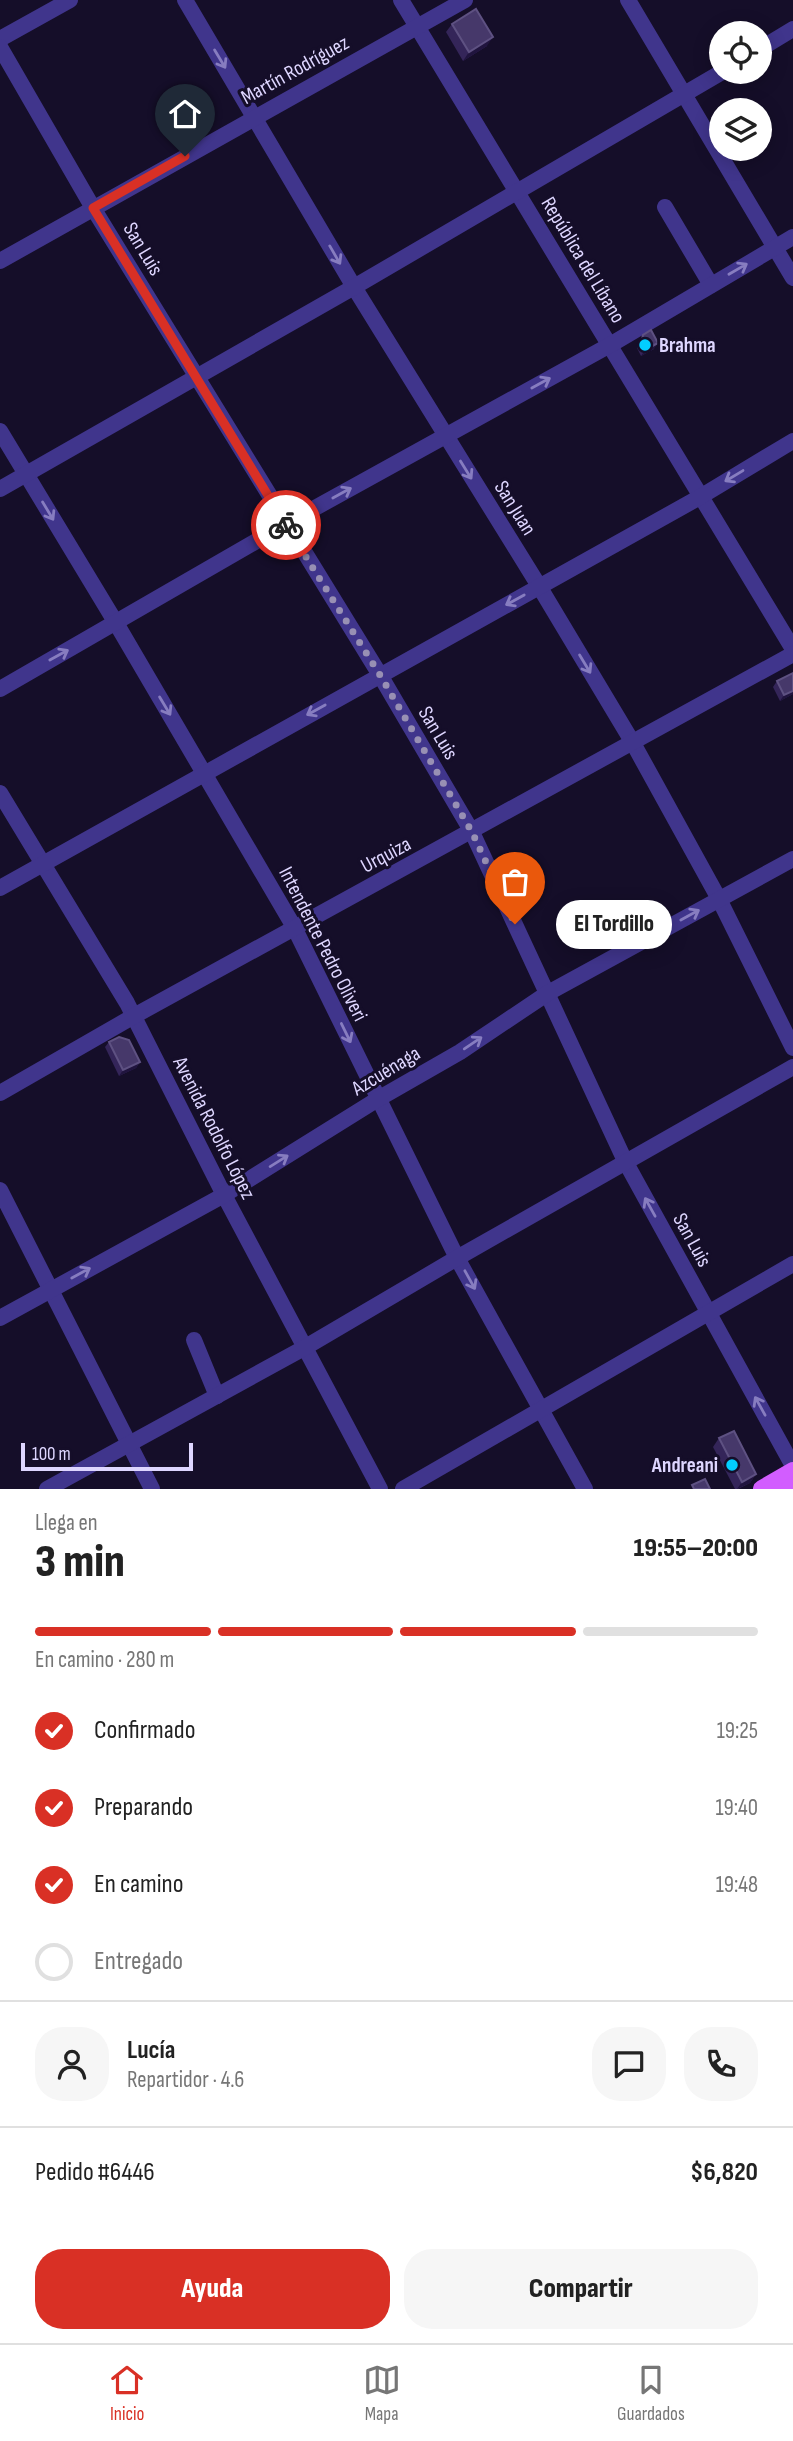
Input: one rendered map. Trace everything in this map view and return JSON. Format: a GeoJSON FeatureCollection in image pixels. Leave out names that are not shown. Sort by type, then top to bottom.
{"type":"FeatureCollection","features":[{"type":"Feature","properties":{"kind":"main road"},"geometry":{"type":"LineString","coordinates":[[762,1489],[793,1471]]}},
{"type":"Feature","properties":{"kind":"street"},"geometry":{"type":"LineString","coordinates":[[0,39],[70,0]]}},
{"type":"Feature","properties":{"kind":"street","name":"San Juan"},"geometry":{"type":"LineString","coordinates":[[185,0],[354,287],[633,743],[719,899],[793,1048]]}},
{"type":"Feature","properties":{"kind":"street","name":"República del Líbano"},"geometry":{"type":"LineString","coordinates":[[401,0],[793,652]]}},
{"type":"Feature","properties":{"kind":"street","name":"Martín Rodríguez"},"geometry":{"type":"LineString","coordinates":[[0,261],[465,0]]}},
{"type":"Feature","properties":{"kind":"street"},"geometry":{"type":"LineString","coordinates":[[628,0],[793,278]]}},
{"type":"Feature","properties":{"kind":"street"},"geometry":{"type":"LineString","coordinates":[[772,42],[793,29]]}},
{"type":"Feature","properties":{"kind":"street","name":"San Luis"},"geometry":{"type":"LineString","coordinates":[[0,47],[93,208],[380,675],[472,832],[625,1161],[793,1466]]}},
{"type":"Feature","properties":{"kind":"street"},"geometry":{"type":"LineString","coordinates":[[0,489],[709,80]]}},
{"type":"Feature","properties":{"kind":"street"},"geometry":{"type":"LineString","coordinates":[[665,207],[711,285]]}},
{"type":"Feature","properties":{"kind":"street"},"geometry":{"type":"LineString","coordinates":[[0,689],[286,524],[610,345],[793,237]]}},
{"type":"Feature","properties":{"kind":"street","name":"Intendente Pedro Oliveri"},"geometry":{"type":"LineString","coordinates":[[0,431],[117,623],[295,928],[457,1258],[585,1489]]}},
{"type":"Feature","properties":{"kind":"street"},"geometry":{"type":"LineString","coordinates":[[0,888],[700,497],[793,441]]}},
{"type":"Feature","properties":{"kind":"street","name":"Urquiza"},"geometry":{"type":"LineString","coordinates":[[0,1093],[134,1016],[472,832],[793,652]]}},
{"type":"Feature","properties":{"kind":"street","name":"Avenida Rodolfo López"},"geometry":{"type":"LineString","coordinates":[[0,793],[134,1016],[224,1195],[380,1489]]}},
{"type":"Feature","properties":{"kind":"street","name":"Azcuénaga"},"geometry":{"type":"LineString","coordinates":[[0,1318],[224,1195],[460,1052],[548,993],[793,859]]}},
{"type":"Feature","properties":{"kind":"street"},"geometry":{"type":"LineString","coordinates":[[47,1489],[304,1348],[625,1161],[793,1067]]}},
{"type":"Feature","properties":{"kind":"street"},"geometry":{"type":"LineString","coordinates":[[0,1191],[152,1489]]}},
{"type":"Feature","properties":{"kind":"street"},"geometry":{"type":"LineString","coordinates":[[403,1489],[793,1264]]}},
{"type":"Feature","properties":{"kind":"street"},"geometry":{"type":"LineString","coordinates":[[194,1340],[217,1396]]}},
{"type":"Feature","properties":{"kind":"building"},"geometry":{"type":"Polygon","coordinates":[[[476,9],[493,37],[469,52],[452,24],[476,9]]]}},
{"type":"Feature","properties":{"kind":"building"},"geometry":{"type":"Polygon","coordinates":[[[651,330],[658,343],[645,350],[641,343],[643,335],[651,330]]]}},
{"type":"Feature","properties":{"kind":"building"},"geometry":{"type":"Polygon","coordinates":[[[793,673],[793,691],[784,695],[777,681],[793,673]]]}},
{"type":"Feature","properties":{"kind":"building"},"geometry":{"type":"Polygon","coordinates":[[[119,1037],[129,1040],[140,1062],[123,1070],[109,1042],[119,1037]]]}},
{"type":"Feature","properties":{"kind":"building"},"geometry":{"type":"Polygon","coordinates":[[[734,1431],[756,1474],[742,1482],[719,1438],[734,1431]]]}},
{"type":"Feature","properties":{"kind":"building"},"geometry":{"type":"Polygon","coordinates":[[[705,1479],[710,1489],[694,1489],[692,1485],[705,1479]]]}},
{"type":"Feature","properties":{"kind":"way so far"},"geometry":{"type":"LineString","coordinates":[[286,525],[380,675],[472,832],[515,924]]}},
{"type":"Feature","properties":{"kind":"place","name":"Brahma"},"geometry":{"type":"Point","coordinates":[645,345]}},
{"type":"Feature","properties":{"kind":"place","name":"El Tordillo"},"geometry":{"type":"Point","coordinates":[515,924]}},
{"type":"Feature","properties":{"kind":"place","name":"Andreani"},"geometry":{"type":"Point","coordinates":[732,1465]}},
{"type":"Feature","properties":{"kind":"route"},"geometry":{"type":"LineString","coordinates":[[185,156],[93,208],[286,525]]}}]}
